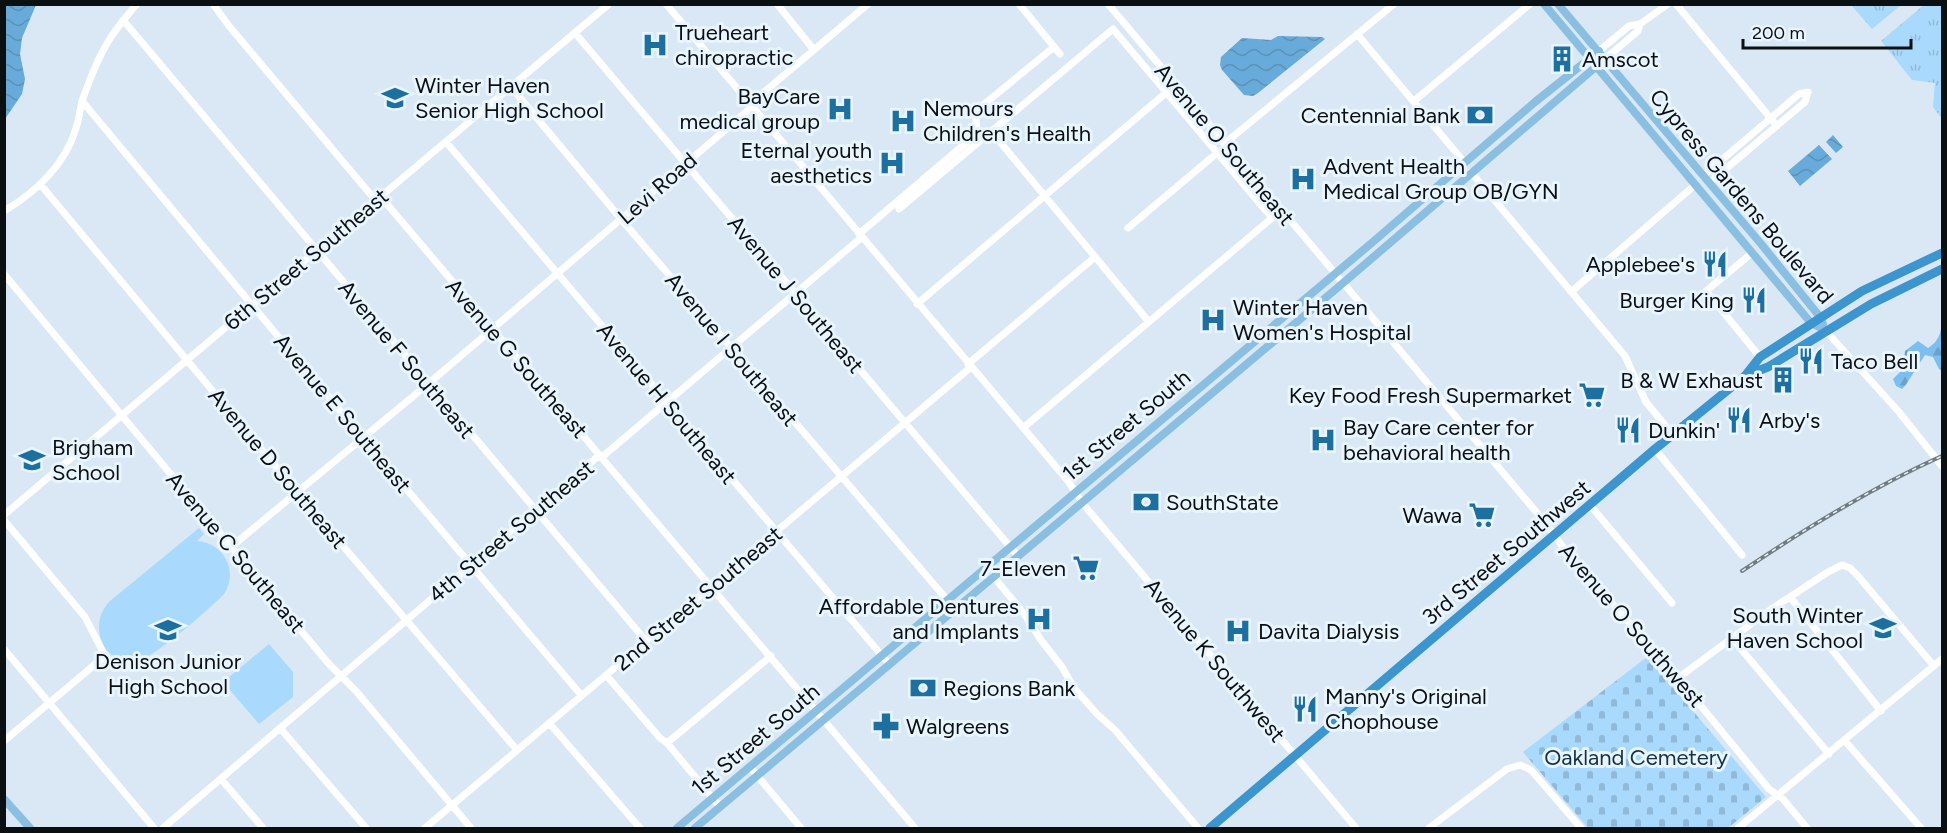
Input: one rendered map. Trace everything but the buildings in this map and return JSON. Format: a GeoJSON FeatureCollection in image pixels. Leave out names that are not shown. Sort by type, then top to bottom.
{"type":"FeatureCollection","features":[{"type":"Feature","properties":{"kind":"highway","name":"3rd Street Southwest"},"geometry":{"type":"LineString","coordinates":[[1210,828],[1655,449],[1745,376],[1760,357],[1820,317],[1871,287],[1942,253]]}},
{"type":"Feature","properties":{"kind":"highway","name":"3rd Street Southwest"},"geometry":{"type":"LineString","coordinates":[[1745,376],[1768,367],[1870,303],[1942,269]]}},
{"type":"Feature","properties":{"kind":"main road","name":"Cypress Gardens Boulevard"},"geometry":{"type":"LineString","coordinates":[[1544,4],[1811,323],[1825,330]]}},
{"type":"Feature","properties":{"kind":"main road","name":"Cypress Gardens Boulevard"},"geometry":{"type":"LineString","coordinates":[[1558,4],[1820,317],[1825,330]]}},
{"type":"Feature","properties":{"kind":"main road","name":"1st Street South"},"geometry":{"type":"LineString","coordinates":[[677,828],[947,602],[1540,97],[1599,51]]}},
{"type":"Feature","properties":{"kind":"main road","name":"1st Street South"},"geometry":{"type":"LineString","coordinates":[[694,828],[1605,59]]}},
{"type":"Feature","properties":{"kind":"main road"},"geometry":{"type":"LineString","coordinates":[[1373,256],[1388,236],[1388,227]]}},
{"type":"Feature","properties":{"kind":"main road"},"geometry":{"type":"LineString","coordinates":[[4,799],[30,828]]}},
{"type":"Feature","properties":{"kind":"street"},"geometry":{"type":"LineString","coordinates":[[4,211],[40,184],[52,171],[76,130],[82,101],[104,49],[123,20],[137,4]]}},
{"type":"Feature","properties":{"kind":"street","name":"Avenue G Southeast"},"geometry":{"type":"LineString","coordinates":[[213,4],[229,26],[602,457],[914,828]]}},
{"type":"Feature","properties":{"kind":"street","name":"6th Street Southeast"},"geometry":{"type":"LineString","coordinates":[[4,515],[609,4]]}},
{"type":"Feature","properties":{"kind":"street","name":"Avenue K Southwest"},"geometry":{"type":"LineString","coordinates":[[666,4],[1356,828]]}},
{"type":"Feature","properties":{"kind":"street"},"geometry":{"type":"LineString","coordinates":[[777,4],[814,50]]}},
{"type":"Feature","properties":{"kind":"street","name":"Levi Road"},"geometry":{"type":"LineString","coordinates":[[231,547],[428,384],[868,4]]}},
{"type":"Feature","properties":{"kind":"street"},"geometry":{"type":"LineString","coordinates":[[1019,4],[1060,54]]}},
{"type":"Feature","properties":{"kind":"street","name":"Avenue O Southeast"},"geometry":{"type":"LineString","coordinates":[[1108,4],[1343,282]]}},
{"type":"Feature","properties":{"kind":"street"},"geometry":{"type":"LineString","coordinates":[[1224,144],[1394,4]]}},
{"type":"Feature","properties":{"kind":"street"},"geometry":{"type":"LineString","coordinates":[[1414,102],[1530,4]]}},
{"type":"Feature","properties":{"kind":"street"},"geometry":{"type":"LineString","coordinates":[[1599,51],[1629,26],[1640,24],[1668,4]]}},
{"type":"Feature","properties":{"kind":"street"},"geometry":{"type":"LineString","coordinates":[[1676,4],[1777,126]]}},
{"type":"Feature","properties":{"kind":"street","name":"Avenue F Southeast"},"geometry":{"type":"LineString","coordinates":[[123,20],[646,641]]}},
{"type":"Feature","properties":{"kind":"street"},"geometry":{"type":"LineString","coordinates":[[1605,59],[1638,31],[1640,24]]}},
{"type":"Feature","properties":{"kind":"street"},"geometry":{"type":"LineString","coordinates":[[899,209],[1113,28],[1272,218],[1023,428]]}},
{"type":"Feature","properties":{"kind":"street","name":"Avenue J Southeast"},"geometry":{"type":"LineString","coordinates":[[575,33],[1017,555]]}},
{"type":"Feature","properties":{"kind":"street"},"geometry":{"type":"LineString","coordinates":[[1357,34],[1464,162]]}},
{"type":"Feature","properties":{"kind":"street","name":"4th Street Southeast"},"geometry":{"type":"LineString","coordinates":[[163,828],[596,458],[602,457],[796,294],[974,136],[977,130],[975,117],[977,110],[1054,47]]}},
{"type":"Feature","properties":{"kind":"street","name":"Avenue I Southeast"},"geometry":{"type":"LineString","coordinates":[[511,87],[954,609]]}},
{"type":"Feature","properties":{"kind":"street"},"geometry":{"type":"LineString","coordinates":[[917,303],[1167,92]]}},
{"type":"Feature","properties":{"kind":"street"},"geometry":{"type":"LineString","coordinates":[[1808,92],[1805,102],[1706,180],[1771,118],[1799,94],[1808,92]]}},
{"type":"Feature","properties":{"kind":"street","name":"Avenue E Southeast"},"geometry":{"type":"LineString","coordinates":[[82,101],[581,695]]}},
{"type":"Feature","properties":{"kind":"street"},"geometry":{"type":"LineString","coordinates":[[991,131],[1149,322]]}},
{"type":"Feature","properties":{"kind":"street","name":"Avenue H Southeast"},"geometry":{"type":"LineString","coordinates":[[446,141],[559,271],[889,664]]}},
{"type":"Feature","properties":{"kind":"street"},"geometry":{"type":"LineString","coordinates":[[1128,228],[1217,153]]}},
{"type":"Feature","properties":{"kind":"street"},"geometry":{"type":"LineString","coordinates":[[1471,172],[1625,356],[1646,402],[1673,435]]}},
{"type":"Feature","properties":{"kind":"street","name":"Avenue D Southeast"},"geometry":{"type":"LineString","coordinates":[[40,184],[297,492],[517,750]]}},
{"type":"Feature","properties":{"kind":"street"},"geometry":{"type":"LineString","coordinates":[[1571,292],[1695,185]]}},
{"type":"Feature","properties":{"kind":"street"},"geometry":{"type":"LineString","coordinates":[[1752,253],[1706,291],[1760,357]]}},
{"type":"Feature","properties":{"kind":"street","name":"2nd Street Southeast"},"geometry":{"type":"LineString","coordinates":[[425,828],[905,423],[1095,257]]}},
{"type":"Feature","properties":{"kind":"street","name":"Avenue C Southeast"},"geometry":{"type":"LineString","coordinates":[[4,274],[123,414],[328,663],[471,828]]}},
{"type":"Feature","properties":{"kind":"street","name":"Avenue O Southwest"},"geometry":{"type":"LineString","coordinates":[[1343,282],[1769,789],[1783,799],[1807,828]]}},
{"type":"Feature","properties":{"kind":"street"},"geometry":{"type":"LineString","coordinates":[[1825,330],[1871,380],[1942,466]]}},
{"type":"Feature","properties":{"kind":"street"},"geometry":{"type":"LineString","coordinates":[[1655,449],[1742,555]]}},
{"type":"Feature","properties":{"kind":"street"},"geometry":{"type":"LineString","coordinates":[[1590,505],[1672,603]]}},
{"type":"Feature","properties":{"kind":"street"},"geometry":{"type":"LineString","coordinates":[[4,520],[85,616],[105,656],[4,741]]}},
{"type":"Feature","properties":{"kind":"street"},"geometry":{"type":"LineString","coordinates":[[1678,678],[1731,637],[1828,572],[1843,565],[1858,576],[1934,666]]}},
{"type":"Feature","properties":{"kind":"street"},"geometry":{"type":"LineString","coordinates":[[993,576],[1025,615],[1074,688],[1115,730],[1198,828]]}},
{"type":"Feature","properties":{"kind":"street"},"geometry":{"type":"LineString","coordinates":[[1790,597],[1881,711]]}},
{"type":"Feature","properties":{"kind":"street"},"geometry":{"type":"LineString","coordinates":[[1731,637],[1828,754]]}},
{"type":"Feature","properties":{"kind":"street"},"geometry":{"type":"LineString","coordinates":[[4,649],[154,828]]}},
{"type":"Feature","properties":{"kind":"street"},"geometry":{"type":"LineString","coordinates":[[667,743],[771,656]]}},
{"type":"Feature","properties":{"kind":"street"},"geometry":{"type":"LineString","coordinates":[[1738,828],[1942,659]]}},
{"type":"Feature","properties":{"kind":"street"},"geometry":{"type":"LineString","coordinates":[[606,675],[720,807]]}},
{"type":"Feature","properties":{"kind":"street"},"geometry":{"type":"LineString","coordinates":[[549,723],[640,828]]}},
{"type":"Feature","properties":{"kind":"street"},"geometry":{"type":"LineString","coordinates":[[280,728],[366,828]]}},
{"type":"Feature","properties":{"kind":"street"},"geometry":{"type":"LineString","coordinates":[[1845,741],[1921,828]]}},
{"type":"Feature","properties":{"kind":"street"},"geometry":{"type":"LineString","coordinates":[[1429,828],[1507,769],[1520,765],[1531,770],[1581,828]]}},
{"type":"Feature","properties":{"kind":"street"},"geometry":{"type":"LineString","coordinates":[[750,767],[801,828]]}},
{"type":"Feature","properties":{"kind":"street"},"geometry":{"type":"LineString","coordinates":[[221,779],[263,828]]}},
{"type":"Feature","properties":{"kind":"street"},"geometry":{"type":"LineString","coordinates":[[687,821],[694,828]]}},
{"type":"Feature","properties":{"kind":"green space"},"geometry":{"type":"Polygon","coordinates":[[[1925,4],[1942,5],[1942,119],[1933,107],[1935,83],[1912,80],[1881,41],[1925,4]]]}},
{"type":"Feature","properties":{"kind":"green space"},"geometry":{"type":"Polygon","coordinates":[[[1851,5],[1901,5],[1872,29],[1851,5]]]}},
{"type":"Feature","properties":{"kind":"green space"},"geometry":{"type":"Polygon","coordinates":[[[1942,325],[1942,371],[1933,357],[1925,355],[1905,386],[1902,389],[1896,386],[1893,379],[1903,369],[1905,351],[1918,341],[1928,348],[1940,334],[1942,325]]]}},
{"type":"Feature","properties":{"kind":"green space"},"geometry":{"type":"Polygon","coordinates":[[[199,528],[204,534],[197,541],[215,547],[226,560],[230,576],[224,594],[184,630],[149,655],[129,661],[118,659],[109,653],[103,644],[99,622],[110,601],[199,528]]]}},
{"type":"Feature","properties":{"kind":"green space"},"geometry":{"type":"Polygon","coordinates":[[[269,644],[293,672],[293,697],[259,724],[223,682],[269,644]]]}},
{"type":"Feature","properties":{"kind":"green space","name":"Oakland Cemetery"},"geometry":{"type":"Polygon","coordinates":[[[1647,657],[1766,797],[1728,828],[1588,828],[1523,752],[1647,657]]]}},
{"type":"Feature","properties":{"kind":"water"},"geometry":{"type":"Polygon","coordinates":[[[5,4],[36,5],[22,38],[20,54],[25,79],[22,94],[5,119],[5,4]]]}},
{"type":"Feature","properties":{"kind":"water"},"geometry":{"type":"Polygon","coordinates":[[[1278,36],[1322,37],[1325,39],[1258,93],[1253,96],[1244,95],[1222,70],[1221,57],[1242,38],[1271,40],[1278,36]]]}},
{"type":"Feature","properties":{"kind":"water"},"geometry":{"type":"Polygon","coordinates":[[[1833,135],[1843,147],[1836,153],[1826,142],[1833,135]]]}},
{"type":"Feature","properties":{"kind":"water"},"geometry":{"type":"Polygon","coordinates":[[[1819,145],[1832,159],[1800,186],[1788,171],[1819,145]]]}},
{"type":"Feature","properties":{"kind":"railway"},"geometry":{"type":"LineString","coordinates":[[1742,571],[1840,509],[1942,456]]}},
{"type":"Feature","properties":{"kind":"place","name":"Trueheart chiropractic"},"geometry":{"type":"Point","coordinates":[655,45]}},
{"type":"Feature","properties":{"kind":"place","name":"Amscot"},"geometry":{"type":"Point","coordinates":[1562,59]}},
{"type":"Feature","properties":{"kind":"place","name":"Winter Haven Senior High School"},"geometry":{"type":"Point","coordinates":[395,98]}},
{"type":"Feature","properties":{"kind":"place","name":"BayCare medical group"},"geometry":{"type":"Point","coordinates":[840,109]}},
{"type":"Feature","properties":{"kind":"place","name":"Centennial Bank"},"geometry":{"type":"Point","coordinates":[1480,115]}},
{"type":"Feature","properties":{"kind":"place","name":"Nemours Children's Health"},"geometry":{"type":"Point","coordinates":[903,121]}},
{"type":"Feature","properties":{"kind":"place","name":"Eternal youth aesthetics"},"geometry":{"type":"Point","coordinates":[892,163]}},
{"type":"Feature","properties":{"kind":"place","name":"Advent Health Medical Group OB/GYN"},"geometry":{"type":"Point","coordinates":[1303,179]}},
{"type":"Feature","properties":{"kind":"place","name":"Applebee's"},"geometry":{"type":"Point","coordinates":[1715,264]}},
{"type":"Feature","properties":{"kind":"place","name":"Burger King"},"geometry":{"type":"Point","coordinates":[1754,300]}},
{"type":"Feature","properties":{"kind":"place","name":"Winter Haven Women's Hospital"},"geometry":{"type":"Point","coordinates":[1213,320]}},
{"type":"Feature","properties":{"kind":"place","name":"Taco Bell"},"geometry":{"type":"Point","coordinates":[1811,361]}},
{"type":"Feature","properties":{"kind":"place","name":"B & W Exhaust"},"geometry":{"type":"Point","coordinates":[1783,380]}},
{"type":"Feature","properties":{"kind":"place","name":"Key Food Fresh Supermarket"},"geometry":{"type":"Point","coordinates":[1592,395]}},
{"type":"Feature","properties":{"kind":"place","name":"Arby's"},"geometry":{"type":"Point","coordinates":[1739,420]}},
{"type":"Feature","properties":{"kind":"place","name":"Dunkin'"},"geometry":{"type":"Point","coordinates":[1628,430]}},
{"type":"Feature","properties":{"kind":"place","name":"Bay Care center for behavioral health"},"geometry":{"type":"Point","coordinates":[1323,440]}},
{"type":"Feature","properties":{"kind":"place","name":"Brigham School"},"geometry":{"type":"Point","coordinates":[32,460]}},
{"type":"Feature","properties":{"kind":"place","name":"SouthState"},"geometry":{"type":"Point","coordinates":[1146,502]}},
{"type":"Feature","properties":{"kind":"place","name":"Wawa"},"geometry":{"type":"Point","coordinates":[1482,515]}},
{"type":"Feature","properties":{"kind":"place","name":"7-Eleven"},"geometry":{"type":"Point","coordinates":[1086,568]}},
{"type":"Feature","properties":{"kind":"place","name":"Affordable Dentures and Implants"},"geometry":{"type":"Point","coordinates":[1039,619]}},
{"type":"Feature","properties":{"kind":"place","name":"South Winter Haven School"},"geometry":{"type":"Point","coordinates":[1883,628]}},
{"type":"Feature","properties":{"kind":"place","name":"Denison Junior High School"},"geometry":{"type":"Point","coordinates":[168,630]}},
{"type":"Feature","properties":{"kind":"place","name":"Davita Dialysis"},"geometry":{"type":"Point","coordinates":[1238,631]}},
{"type":"Feature","properties":{"kind":"place","name":"Regions Bank"},"geometry":{"type":"Point","coordinates":[923,688]}},
{"type":"Feature","properties":{"kind":"place","name":"Manny's Original Chophouse"},"geometry":{"type":"Point","coordinates":[1305,709]}},
{"type":"Feature","properties":{"kind":"place","name":"Walgreens"},"geometry":{"type":"Point","coordinates":[886,726]}}]}
